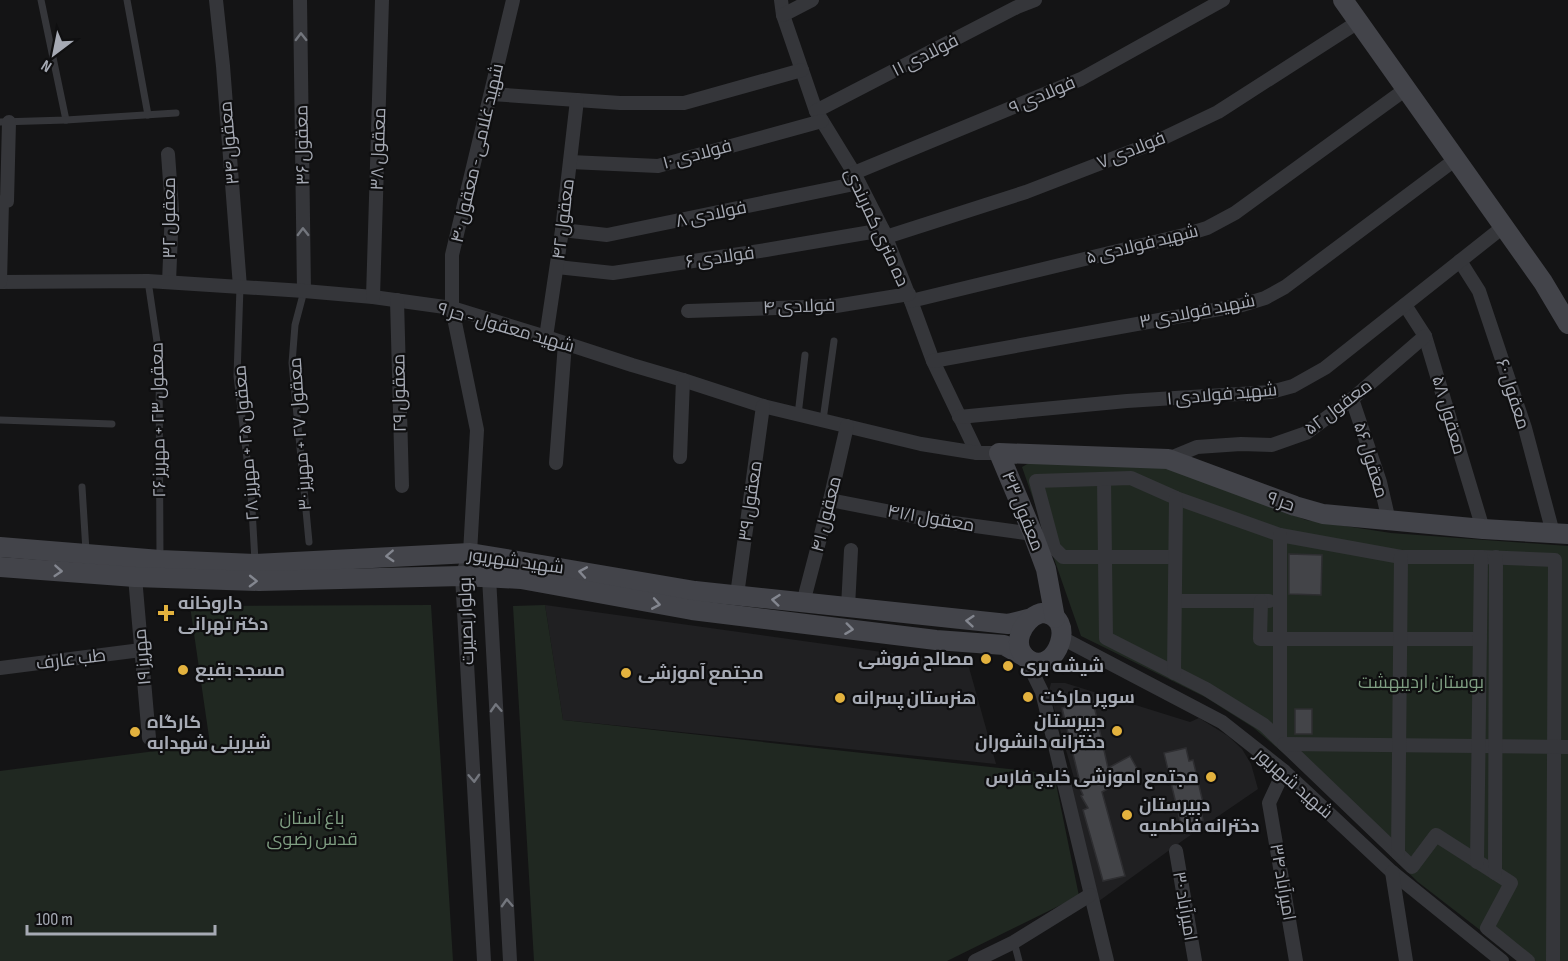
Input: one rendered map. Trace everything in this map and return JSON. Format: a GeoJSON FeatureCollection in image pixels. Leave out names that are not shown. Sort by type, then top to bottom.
{"type":"FeatureCollection","features":[{"type":"Feature","properties":{"kind":"street","name":"معقول ۳۴"},"geometry":{"type":"LineString","coordinates":[[216,0],[240,287]]}},
{"type":"Feature","properties":{"kind":"street","name":"معقول ۳۶"},"geometry":{"type":"LineString","coordinates":[[300,0],[304,291]]}},
{"type":"Feature","properties":{"kind":"street","name":"معقول ۳۸"},"geometry":{"type":"LineString","coordinates":[[373,297],[382,0]]}},
{"type":"Feature","properties":{"kind":"street","name":"شهید غلامی - معقول ۴۰"},"geometry":{"type":"LineString","coordinates":[[470,553],[477,430],[452,308],[452,255],[513,0]]}},
{"type":"Feature","properties":{"kind":"street","name":"ده متری کمربندی"},"geometry":{"type":"LineString","coordinates":[[781,0],[783,15],[819,116],[856,178],[884,234],[933,361],[977,453]]}},
{"type":"Feature","properties":{"kind":"street"},"geometry":{"type":"LineString","coordinates":[[783,15],[812,0]]}},
{"type":"Feature","properties":{"kind":"street","name":"فولادی ۱۱"},"geometry":{"type":"LineString","coordinates":[[819,116],[1017,7],[1035,0]]}},
{"type":"Feature","properties":{"kind":"street","name":"فولادی ۹"},"geometry":{"type":"LineString","coordinates":[[856,178],[1081,79],[1223,0]]}},
{"type":"Feature","properties":{"kind":"street"},"geometry":{"type":"LineString","coordinates":[[1343,0],[1543,282],[1568,324]]}},
{"type":"Feature","properties":{"kind":"street","name":"فولادی ۷"},"geometry":{"type":"LineString","coordinates":[[884,234],[1026,192],[1153,142],[1218,112],[1358,22]]}},
{"type":"Feature","properties":{"kind":"street"},"geometry":{"type":"LineString","coordinates":[[491,94],[620,103],[684,103],[802,70]]}},
{"type":"Feature","properties":{"kind":"street","name":"شهید فولادی ۵"},"geometry":{"type":"LineString","coordinates":[[910,298],[1207,228],[1235,213],[1406,89]]}},
{"type":"Feature","properties":{"kind":"street","name":"معقول ۴۲"},"geometry":{"type":"LineString","coordinates":[[546,337],[562,230],[577,100]]}},
{"type":"Feature","properties":{"kind":"street","name":"فولادی ۱۰"},"geometry":{"type":"LineString","coordinates":[[570,162],[658,166],[819,116]]}},
{"type":"Feature","properties":{"kind":"street"},"geometry":{"type":"LineString","coordinates":[[0,282],[2,202],[7,201],[4,122]]}},
{"type":"Feature","properties":{"kind":"street","name":"معقول ۳۲"},"geometry":{"type":"LineString","coordinates":[[168,154],[172,209],[169,282]]}},
{"type":"Feature","properties":{"kind":"street","name":"شهید فولادی ۳"},"geometry":{"type":"LineString","coordinates":[[933,361],[1242,305],[1265,298],[1285,287],[1456,159]]}},
{"type":"Feature","properties":{"kind":"street","name":"فولادی ۸"},"geometry":{"type":"LineString","coordinates":[[562,230],[607,235],[856,178]]}},
{"type":"Feature","properties":{"kind":"street","name":"شهید فولادی ۱"},"geometry":{"type":"LineString","coordinates":[[959,417],[1127,401],[1271,392],[1293,386],[1325,368],[1503,227]]}},
{"type":"Feature","properties":{"kind":"street","name":"فولادی ۶"},"geometry":{"type":"LineString","coordinates":[[557,267],[613,273],[884,234]]}},
{"type":"Feature","properties":{"kind":"street","name":"معقول ۶۰"},"geometry":{"type":"LineString","coordinates":[[1460,261],[1479,291],[1561,533]]}},
{"type":"Feature","properties":{"kind":"street","name":"شهید معقول - حر ۹"},"geometry":{"type":"LineString","coordinates":[[0,282],[169,282],[373,297],[452,308],[763,406],[921,444],[977,453],[999,453]]}},
{"type":"Feature","properties":{"kind":"street","name":"فولادی ۴"},"geometry":{"type":"LineString","coordinates":[[688,310],[836,306],[910,298]]}},
{"type":"Feature","properties":{"kind":"street","name":"معقول ۲۹"},"geometry":{"type":"LineString","coordinates":[[397,300],[402,486]]}},
{"type":"Feature","properties":{"kind":"street","name":"معقول ۵۸"},"geometry":{"type":"LineString","coordinates":[[1405,305],[1425,336],[1483,529]]}},
{"type":"Feature","properties":{"kind":"street","name":"معقول ۵۲"},"geometry":{"type":"LineString","coordinates":[[1168,459],[1197,447],[1241,444],[1272,445],[1306,433],[1352,399],[1425,336]]}},
{"type":"Feature","properties":{"kind":"street"},"geometry":{"type":"LineString","coordinates":[[556,463],[565,343]]}},
{"type":"Feature","properties":{"kind":"street"},"geometry":{"type":"LineString","coordinates":[[680,457],[683,380]]}},
{"type":"Feature","properties":{"kind":"street","name":"معقول ۵۶"},"geometry":{"type":"LineString","coordinates":[[1352,399],[1380,482],[1389,521]]}},
{"type":"Feature","properties":{"kind":"street","name":"معقول ۳۹"},"geometry":{"type":"LineString","coordinates":[[737,595],[763,406]]}},
{"type":"Feature","properties":{"kind":"street","name":"معقول ۴۱"},"geometry":{"type":"LineString","coordinates":[[803,603],[847,426]]}},
{"type":"Feature","properties":{"kind":"street","name":"حر ۹"},"geometry":{"type":"LineString","coordinates":[[999,453],[1168,459],[1295,506],[1323,514],[1483,529],[1561,533]]}},
{"type":"Feature","properties":{"kind":"street","name":"معقول ۴۳"},"geometry":{"type":"LineString","coordinates":[[999,453],[1046,569],[1056,618]]}},
{"type":"Feature","properties":{"kind":"street"},"geometry":{"type":"LineString","coordinates":[[1175,557],[1063,557],[1054,548],[1036,481],[1131,478],[1176,498],[1280,535],[1401,557],[1496,557],[1555,560],[1561,747],[1553,907],[1553,961]]}},
{"type":"Feature","properties":{"kind":"street"},"geometry":{"type":"LineString","coordinates":[[1104,479],[1106,638],[1206,689],[1264,725],[1412,867],[1436,836],[1510,883],[1486,928],[1528,961]]}},
{"type":"Feature","properties":{"kind":"street"},"geometry":{"type":"LineString","coordinates":[[1174,673],[1176,498]]}},
{"type":"Feature","properties":{"kind":"street","name":"معقول ۴۱/۱"},"geometry":{"type":"LineString","coordinates":[[830,500],[932,520],[1033,534]]}},
{"type":"Feature","properties":{"kind":"street"},"geometry":{"type":"LineString","coordinates":[[1280,535],[1282,742]]}},
{"type":"Feature","properties":{"kind":"street","name":"شهید شهریور"},"geometry":{"type":"LineString","coordinates":[[0,547],[160,560],[255,564],[470,553],[695,591],[1008,624],[1031,617]]}},
{"type":"Feature","properties":{"kind":"street"},"geometry":{"type":"LineString","coordinates":[[848,608],[851,550]]}},
{"type":"Feature","properties":{"kind":"street","name":"بولوار بصیرت"},"geometry":{"type":"LineString","coordinates":[[470,553],[462,576],[484,961]]}},
{"type":"Feature","properties":{"kind":"street","name":"بولوار بصیرت"},"geometry":{"type":"LineString","coordinates":[[470,553],[489,577],[510,961]]}},
{"type":"Feature","properties":{"kind":"street"},"geometry":{"type":"LineString","coordinates":[[1398,853],[1401,557]]}},
{"type":"Feature","properties":{"kind":"street"},"geometry":{"type":"LineString","coordinates":[[1477,862],[1481,557]]}},
{"type":"Feature","properties":{"kind":"street"},"geometry":{"type":"LineString","coordinates":[[1495,873],[1496,557]]}},
{"type":"Feature","properties":{"kind":"street","name":"شهید شهریور"},"geometry":{"type":"LineString","coordinates":[[0,567],[135,577],[260,581],[462,576],[522,579],[692,610],[936,640],[1004,645],[1025,657]]}},
{"type":"Feature","properties":{"kind":"street","name":"معقول ۴۳"},"geometry":{"type":"LineString","coordinates":[[1031,617],[1046,569]]}},
{"type":"Feature","properties":{"kind":"street","name":"مهریز ۱۹"},"geometry":{"type":"LineString","coordinates":[[135,577],[149,738]]}},
{"type":"Feature","properties":{"kind":"street"},"geometry":{"type":"LineString","coordinates":[[1175,601],[1280,601]]}},
{"type":"Feature","properties":{"kind":"street"},"geometry":{"type":"LineString","coordinates":[[1261,601],[1260,639],[1480,639]]}},
{"type":"Feature","properties":{"kind":"street"},"geometry":{"type":"LineString","coordinates":[[1025,657],[1032,662],[1040,662],[1047,660],[1057,650],[1062,638],[1060,624],[1049,613],[1031,617],[1024,625],[1019,637],[1021,651],[1042,692],[1107,961]]}},
{"type":"Feature","properties":{"kind":"street","name":"شهید شهریور"},"geometry":{"type":"LineString","coordinates":[[1062,638],[1222,722],[1284,771],[1392,872],[1502,961]]}},
{"type":"Feature","properties":{"kind":"street","name":"طب عارف"},"geometry":{"type":"LineString","coordinates":[[0,668],[141,650]]}},
{"type":"Feature","properties":{"kind":"street"},"geometry":{"type":"LineString","coordinates":[[1042,692],[1047,660]]}},
{"type":"Feature","properties":{"kind":"street"},"geometry":{"type":"LineString","coordinates":[[1282,742],[1399,746],[1561,747]]}},
{"type":"Feature","properties":{"kind":"street","name":"امیرآباد ۳۴"},"geometry":{"type":"LineString","coordinates":[[1284,771],[1269,803],[1296,961]]}},
{"type":"Feature","properties":{"kind":"street","name":"امیرآباد ۳۰"},"geometry":{"type":"LineString","coordinates":[[1176,851],[1195,961]]}},
{"type":"Feature","properties":{"kind":"street"},"geometry":{"type":"LineString","coordinates":[[1392,872],[1406,961]]}},
{"type":"Feature","properties":{"kind":"street"},"geometry":{"type":"LineString","coordinates":[[975,961],[1014,942],[1090,895]]}},
{"type":"Feature","properties":{"kind":"street"},"geometry":{"type":"LineString","coordinates":[[1553,907],[1568,907]]}},
{"type":"Feature","properties":{"kind":"lane"},"geometry":{"type":"LineString","coordinates":[[41,0],[66,120]]}},
{"type":"Feature","properties":{"kind":"lane"},"geometry":{"type":"LineString","coordinates":[[127,0],[148,115]]}},
{"type":"Feature","properties":{"kind":"lane"},"geometry":{"type":"LineString","coordinates":[[4,122],[176,113]]}},
{"type":"Feature","properties":{"kind":"lane","name":"معقول ۲۳ + مهریز ۲۶"},"geometry":{"type":"LineString","coordinates":[[148,281],[159,355],[160,560]]}},
{"type":"Feature","properties":{"kind":"lane","name":"معقول ۲۵ + مهریز ۲۸"},"geometry":{"type":"LineString","coordinates":[[240,287],[237,376],[251,492],[255,564]]}},
{"type":"Feature","properties":{"kind":"lane","name":"معقول ۲۷ + مهریز ۳۰"},"geometry":{"type":"LineString","coordinates":[[304,291],[295,325],[292,363],[309,542]]}},
{"type":"Feature","properties":{"kind":"lane"},"geometry":{"type":"LineString","coordinates":[[823,420],[834,341]]}},
{"type":"Feature","properties":{"kind":"lane"},"geometry":{"type":"LineString","coordinates":[[798,415],[805,355]]}},
{"type":"Feature","properties":{"kind":"lane"},"geometry":{"type":"LineString","coordinates":[[0,420],[112,424]]}},
{"type":"Feature","properties":{"kind":"lane"},"geometry":{"type":"LineString","coordinates":[[82,487],[86,554]]}},
{"type":"Feature","properties":{"kind":"lane"},"geometry":{"type":"LineString","coordinates":[[1014,942],[1019,961]]}},
{"type":"Feature","properties":{"kind":"shaded area"},"geometry":{"type":"Polygon","coordinates":[[[545,605],[968,664],[996,764],[563,720],[545,605]]]}},
{"type":"Feature","properties":{"kind":"shaded area"},"geometry":{"type":"Polygon","coordinates":[[[1051,683],[1065,683],[1190,722],[1199,718],[1228,736],[1242,749],[1251,764],[1258,789],[1099,901],[1071,788],[1076,785],[1049,691],[1051,683]]]}},
{"type":"Feature","properties":{"kind":"green space","name":"بوستان اردیبهشت"},"geometry":{"type":"Polygon","coordinates":[[[1031,462],[1169,468],[1306,520],[1391,533],[1568,546],[1568,961],[1520,961],[1418,882],[1297,765],[1254,728],[1205,697],[1081,636],[1022,467],[1031,462]]]}},
{"type":"Feature","properties":{"kind":"green space","name":"باغ آستان قدس رضوی"},"geometry":{"type":"Polygon","coordinates":[[[431,605],[453,961],[0,961],[0,771],[210,744],[190,606],[431,605]]]}},
{"type":"Feature","properties":{"kind":"green space"},"geometry":{"type":"Polygon","coordinates":[[[545,605],[563,720],[1054,774],[1079,896],[947,961],[534,961],[513,606],[545,605]]]}},
{"type":"Feature","properties":{"kind":"building"},"geometry":{"type":"Polygon","coordinates":[[[1289,554],[1322,555],[1321,595],[1289,594],[1289,554]]]}},
{"type":"Feature","properties":{"kind":"building"},"geometry":{"type":"Polygon","coordinates":[[[1093,701],[1108,768],[1130,756],[1139,772],[1102,792],[1125,876],[1103,881],[1083,810],[1088,808],[1081,796],[1083,795],[1078,784],[1080,783],[1062,708],[1093,701]]]}},
{"type":"Feature","properties":{"kind":"building"},"geometry":{"type":"Polygon","coordinates":[[[1295,709],[1312,709],[1312,734],[1295,734],[1295,709]]]}},
{"type":"Feature","properties":{"kind":"building"},"geometry":{"type":"Polygon","coordinates":[[[1186,748],[1189,761],[1193,760],[1204,807],[1200,808],[1203,820],[1181,825],[1164,753],[1186,748]]]}},
{"type":"Feature","properties":{"kind":"place","name":"داروخانه دکتر تهرانی"},"geometry":{"type":"Point","coordinates":[166,613]}},
{"type":"Feature","properties":{"kind":"place","name":"مصالح فروشی"},"geometry":{"type":"Point","coordinates":[986,659]}},
{"type":"Feature","properties":{"kind":"place","name":"شیشه بری"},"geometry":{"type":"Point","coordinates":[1008,666]}},
{"type":"Feature","properties":{"kind":"place","name":"مسجد بقیع"},"geometry":{"type":"Point","coordinates":[183,670]}},
{"type":"Feature","properties":{"kind":"place","name":"مجتمع آموزشی"},"geometry":{"type":"Point","coordinates":[626,673]}},
{"type":"Feature","properties":{"kind":"place","name":"سوپر مارکت"},"geometry":{"type":"Point","coordinates":[1028,697]}},
{"type":"Feature","properties":{"kind":"place","name":"هنرستان پسرانه"},"geometry":{"type":"Point","coordinates":[840,698]}},
{"type":"Feature","properties":{"kind":"place","name":"دبیرستان دخترانه دانشوران"},"geometry":{"type":"Point","coordinates":[1117,731]}},
{"type":"Feature","properties":{"kind":"place","name":"کارگاه شیرینی شهدابه"},"geometry":{"type":"Point","coordinates":[135,732]}},
{"type":"Feature","properties":{"kind":"place","name":"مجتمع اموزشی خلیج فارس"},"geometry":{"type":"Point","coordinates":[1211,777]}},
{"type":"Feature","properties":{"kind":"place","name":"دبیرستان دخترانه فاطمیه"},"geometry":{"type":"Point","coordinates":[1127,815]}}]}
